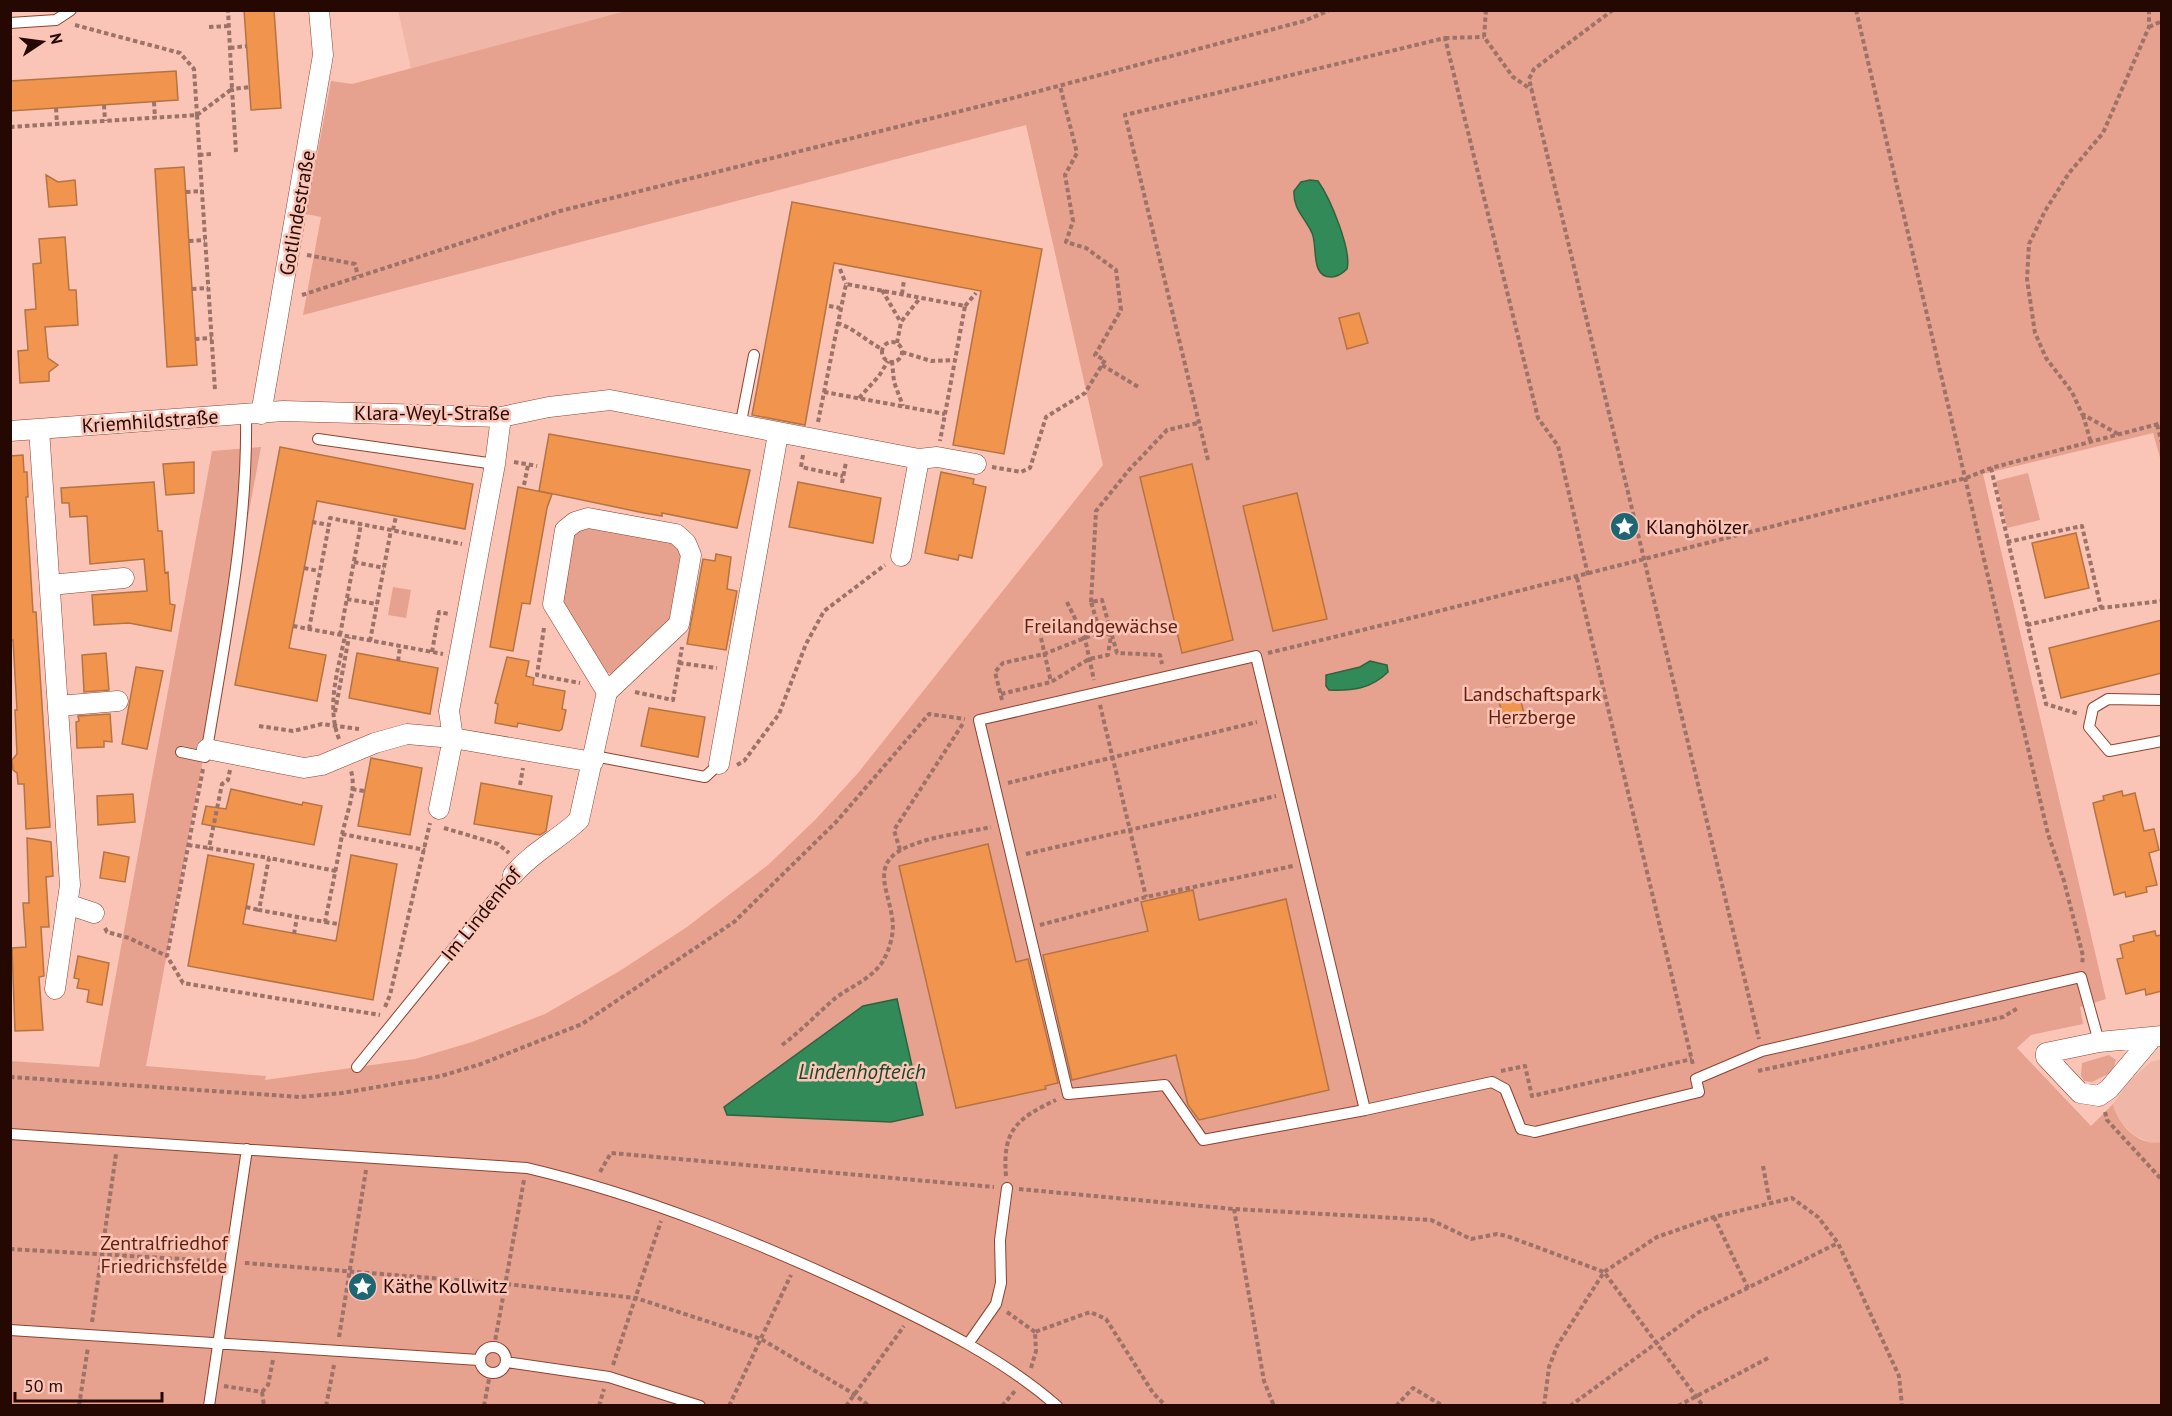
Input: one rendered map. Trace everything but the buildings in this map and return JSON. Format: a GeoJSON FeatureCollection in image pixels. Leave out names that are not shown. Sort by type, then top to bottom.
{"type":"FeatureCollection","features":[{"type":"Feature","properties":{"kind":"street","name":"Gotlindestraße"},"geometry":{"type":"LineString","coordinates":[[254,414],[321,64],[319,10]]}},
{"type":"Feature","properties":{"kind":"street","name":"Klara-Weyl-Straße"},"geometry":{"type":"LineString","coordinates":[[254,414],[283,411],[501,417],[549,407],[610,400],[815,441],[976,464]]}},
{"type":"Feature","properties":{"kind":"street","name":"Kriemhildstraße"},"geometry":{"type":"LineString","coordinates":[[10,430],[254,414]]}},
{"type":"Feature","properties":{"kind":"street"},"geometry":{"type":"LineString","coordinates":[[435,816],[453,738],[450,711],[495,464],[501,417]]}},
{"type":"Feature","properties":{"kind":"street"},"geometry":{"type":"LineString","coordinates":[[39,429],[70,885],[55,989]]}},
{"type":"Feature","properties":{"kind":"street"},"geometry":{"type":"LineString","coordinates":[[719,764],[778,434]]}},
{"type":"Feature","properties":{"kind":"street"},"geometry":{"type":"LineString","coordinates":[[901,556],[928,458]]}},
{"type":"Feature","properties":{"kind":"street"},"geometry":{"type":"LineString","coordinates":[[588,518],[676,534],[686,543],[691,555],[679,624],[608,689],[553,604],[565,530],[575,522],[588,518]]}},
{"type":"Feature","properties":{"kind":"street"},"geometry":{"type":"LineString","coordinates":[[50,585],[124,578]]}},
{"type":"Feature","properties":{"kind":"street","name":"Im Lindenhof"},"geometry":{"type":"LineString","coordinates":[[515,873],[579,820],[608,689]]}},
{"type":"Feature","properties":{"kind":"street"},"geometry":{"type":"LineString","coordinates":[[58,706],[118,701]]}},
{"type":"Feature","properties":{"kind":"street"},"geometry":{"type":"LineString","coordinates":[[206,753],[233,754],[304,768],[322,765],[343,747],[407,734],[453,738],[594,759]]}},
{"type":"Feature","properties":{"kind":"street"},"geometry":{"type":"LineString","coordinates":[[67,904],[94,913]]}},
{"type":"Feature","properties":{"kind":"street"},"geometry":{"type":"LineString","coordinates":[[2157,1037],[2109,1089],[2099,1096],[2080,1093],[2046,1057],[2046,1053],[2099,1042],[2157,1037]]}},
{"type":"Feature","properties":{"kind":"lane"},"geometry":{"type":"LineString","coordinates":[[10,23],[56,20],[71,10]]}},
{"type":"Feature","properties":{"kind":"lane"},"geometry":{"type":"LineString","coordinates":[[740,427],[754,355]]}},
{"type":"Feature","properties":{"kind":"lane"},"geometry":{"type":"LineString","coordinates":[[182,752],[206,753],[244,518],[247,451],[254,414]]}},
{"type":"Feature","properties":{"kind":"lane"},"geometry":{"type":"LineString","coordinates":[[318,439],[495,464]]}},
{"type":"Feature","properties":{"kind":"lane"},"geometry":{"type":"LineString","coordinates":[[1365,1110],[1256,656],[979,720],[1068,1094],[1165,1085],[1203,1140],[1365,1110],[1492,1082],[1505,1089],[1521,1129],[1535,1131],[1699,1092],[1696,1079],[1762,1051],[2081,977],[2099,1042]]}},
{"type":"Feature","properties":{"kind":"lane"},"geometry":{"type":"LineString","coordinates":[[2162,700],[2108,699],[2093,708],[2090,727],[2109,751],[2162,741]]}},
{"type":"Feature","properties":{"kind":"lane"},"geometry":{"type":"LineString","coordinates":[[594,759],[705,777],[719,764]]}},
{"type":"Feature","properties":{"kind":"lane","name":"Im Lindenhof"},"geometry":{"type":"LineString","coordinates":[[357,1067],[515,873]]}},
{"type":"Feature","properties":{"kind":"lane"},"geometry":{"type":"LineString","coordinates":[[10,1134],[527,1168],[593,1183],[797,1260],[912,1315],[1026,1378],[1057,1406]]}},
{"type":"Feature","properties":{"kind":"lane"},"geometry":{"type":"LineString","coordinates":[[209,1406],[247,1149]]}},
{"type":"Feature","properties":{"kind":"lane"},"geometry":{"type":"LineString","coordinates":[[968,1344],[996,1304],[1001,1283],[1000,1240],[1007,1188]]}},
{"type":"Feature","properties":{"kind":"lane"},"geometry":{"type":"LineString","coordinates":[[10,1329],[479,1360]]}},
{"type":"Feature","properties":{"kind":"lane"},"geometry":{"type":"LineString","coordinates":[[494,1347],[504,1353],[506,1362],[502,1370],[490,1374],[482,1368],[479,1360],[482,1352],[494,1347]]}},
{"type":"Feature","properties":{"kind":"lane"},"geometry":{"type":"LineString","coordinates":[[506,1362],[609,1377],[700,1406]]}},
{"type":"Feature","properties":{"kind":"path"},"geometry":{"type":"LineString","coordinates":[[228,10],[236,152]]}},
{"type":"Feature","properties":{"kind":"path"},"geometry":{"type":"LineString","coordinates":[[302,295],[560,211],[1060,86],[1304,21],[1330,10]]}},
{"type":"Feature","properties":{"kind":"path"},"geometry":{"type":"LineString","coordinates":[[1486,10],[1484,36],[1513,77],[1532,90]]}},
{"type":"Feature","properties":{"kind":"path"},"geometry":{"type":"LineString","coordinates":[[1613,10],[1534,69],[1528,79],[1762,1051]]}},
{"type":"Feature","properties":{"kind":"path"},"geometry":{"type":"LineString","coordinates":[[1856,10],[2048,834],[2064,881],[2083,956],[2081,977]]}},
{"type":"Feature","properties":{"kind":"path"},"geometry":{"type":"LineString","coordinates":[[2091,442],[2072,392],[2046,358],[2035,333],[2027,279],[2029,244],[2045,211],[2069,172],[2103,133],[2150,27],[2150,10]]}},
{"type":"Feature","properties":{"kind":"path"},"geometry":{"type":"LineString","coordinates":[[56,20],[180,53],[194,69],[215,390]]}},
{"type":"Feature","properties":{"kind":"path"},"geometry":{"type":"LineString","coordinates":[[2150,27],[2162,21]]}},
{"type":"Feature","properties":{"kind":"path"},"geometry":{"type":"LineString","coordinates":[[209,27],[228,26]]}},
{"type":"Feature","properties":{"kind":"path"},"geometry":{"type":"LineString","coordinates":[[1208,460],[1125,115],[1445,38],[1484,36]]}},
{"type":"Feature","properties":{"kind":"path"},"geometry":{"type":"LineString","coordinates":[[1445,38],[1538,418],[1558,446],[1588,575]]}},
{"type":"Feature","properties":{"kind":"path"},"geometry":{"type":"LineString","coordinates":[[230,48],[247,46]]}},
{"type":"Feature","properties":{"kind":"path"},"geometry":{"type":"LineString","coordinates":[[976,464],[1021,472],[1030,468],[1046,417],[1057,408],[1085,393],[1105,360],[1095,355],[1120,310],[1116,270],[1086,248],[1066,242],[1073,221],[1065,175],[1077,153],[1060,86]]}},
{"type":"Feature","properties":{"kind":"path"},"geometry":{"type":"LineString","coordinates":[[10,127],[197,115],[232,89],[250,87]]}},
{"type":"Feature","properties":{"kind":"path"},"geometry":{"type":"LineString","coordinates":[[154,102],[155,118]]}},
{"type":"Feature","properties":{"kind":"path"},"geometry":{"type":"LineString","coordinates":[[104,105],[105,121]]}},
{"type":"Feature","properties":{"kind":"path"},"geometry":{"type":"LineString","coordinates":[[56,108],[57,124]]}},
{"type":"Feature","properties":{"kind":"path"},"geometry":{"type":"LineString","coordinates":[[199,155],[211,154]]}},
{"type":"Feature","properties":{"kind":"path"},"geometry":{"type":"LineString","coordinates":[[186,192],[202,191]]}},
{"type":"Feature","properties":{"kind":"path"},"geometry":{"type":"LineString","coordinates":[[189,241],[205,240]]}},
{"type":"Feature","properties":{"kind":"path"},"geometry":{"type":"LineString","coordinates":[[309,255],[355,264],[358,276]]}},
{"type":"Feature","properties":{"kind":"path"},"geometry":{"type":"LineString","coordinates":[[815,441],[846,284],[840,269]]}},
{"type":"Feature","properties":{"kind":"path"},"geometry":{"type":"LineString","coordinates":[[902,294],[904,280]]}},
{"type":"Feature","properties":{"kind":"path"},"geometry":{"type":"LineString","coordinates":[[846,284],[965,306]]}},
{"type":"Feature","properties":{"kind":"path"},"geometry":{"type":"LineString","coordinates":[[192,289],[208,288]]}},
{"type":"Feature","properties":{"kind":"path"},"geometry":{"type":"LineString","coordinates":[[882,290],[901,322]]}},
{"type":"Feature","properties":{"kind":"path"},"geometry":{"type":"LineString","coordinates":[[928,458],[945,414],[965,306],[975,293]]}},
{"type":"Feature","properties":{"kind":"path"},"geometry":{"type":"LineString","coordinates":[[921,297],[901,322],[897,343],[902,352],[931,362],[955,360]]}},
{"type":"Feature","properties":{"kind":"path"},"geometry":{"type":"LineString","coordinates":[[829,306],[840,308]]}},
{"type":"Feature","properties":{"kind":"path"},"geometry":{"type":"LineString","coordinates":[[837,323],[849,326],[866,341],[882,349]]}},
{"type":"Feature","properties":{"kind":"path"},"geometry":{"type":"LineString","coordinates":[[195,339],[212,338]]}},
{"type":"Feature","properties":{"kind":"path"},"geometry":{"type":"LineString","coordinates":[[882,349],[889,342],[897,343]]}},
{"type":"Feature","properties":{"kind":"path"},"geometry":{"type":"LineString","coordinates":[[882,349],[883,356],[890,361],[894,382],[903,406]]}},
{"type":"Feature","properties":{"kind":"path"},"geometry":{"type":"LineString","coordinates":[[859,398],[890,361],[900,358],[902,352]]}},
{"type":"Feature","properties":{"kind":"path"},"geometry":{"type":"LineString","coordinates":[[1102,365],[1140,388]]}},
{"type":"Feature","properties":{"kind":"path"},"geometry":{"type":"LineString","coordinates":[[824,392],[945,414]]}},
{"type":"Feature","properties":{"kind":"path"},"geometry":{"type":"LineString","coordinates":[[2082,414],[2119,435]]}},
{"type":"Feature","properties":{"kind":"path"},"geometry":{"type":"LineString","coordinates":[[1100,632],[1092,602],[1096,511],[1129,470],[1167,430],[1198,423]]}},
{"type":"Feature","properties":{"kind":"path"},"geometry":{"type":"LineString","coordinates":[[1256,656],[1577,578],[1644,557],[1966,478],[1991,468],[2159,424],[2162,443]]}},
{"type":"Feature","properties":{"kind":"path"},"geometry":{"type":"LineString","coordinates":[[842,483],[846,464]]}},
{"type":"Feature","properties":{"kind":"path"},"geometry":{"type":"LineString","coordinates":[[524,485],[528,465]]}},
{"type":"Feature","properties":{"kind":"path"},"geometry":{"type":"LineString","coordinates":[[801,468],[843,476]]}},
{"type":"Feature","properties":{"kind":"path"},"geometry":{"type":"LineString","coordinates":[[1991,468],[2046,704],[2091,718]]}},
{"type":"Feature","properties":{"kind":"path"},"geometry":{"type":"LineString","coordinates":[[370,641],[396,516]]}},
{"type":"Feature","properties":{"kind":"path"},"geometry":{"type":"LineString","coordinates":[[309,629],[330,518],[462,544]]}},
{"type":"Feature","properties":{"kind":"path"},"geometry":{"type":"LineString","coordinates":[[312,522],[329,525]]}},
{"type":"Feature","properties":{"kind":"path"},"geometry":{"type":"LineString","coordinates":[[326,922],[353,778],[333,724],[333,697],[345,636],[347,599],[361,524]]}},
{"type":"Feature","properties":{"kind":"path"},"geometry":{"type":"LineString","coordinates":[[2007,542],[2082,526],[2101,608]]}},
{"type":"Feature","properties":{"kind":"path"},"geometry":{"type":"LineString","coordinates":[[719,764],[731,768],[744,761],[779,714],[806,644],[824,611],[871,574],[901,556]]}},
{"type":"Feature","properties":{"kind":"path"},"geometry":{"type":"LineString","coordinates":[[354,562],[384,568]]}},
{"type":"Feature","properties":{"kind":"path"},"geometry":{"type":"LineString","coordinates":[[304,568],[320,571]]}},
{"type":"Feature","properties":{"kind":"path"},"geometry":{"type":"LineString","coordinates":[[1490,1073],[1525,1066],[1532,1095],[1692,1059],[1577,578]]}},
{"type":"Feature","properties":{"kind":"path"},"geometry":{"type":"LineString","coordinates":[[347,599],[377,604]]}},
{"type":"Feature","properties":{"kind":"path"},"geometry":{"type":"LineString","coordinates":[[1092,602],[1102,600],[1117,653],[1160,655],[1164,676]]}},
{"type":"Feature","properties":{"kind":"path"},"geometry":{"type":"LineString","coordinates":[[2027,625],[2101,608],[2162,601]]}},
{"type":"Feature","properties":{"kind":"path"},"geometry":{"type":"LineString","coordinates":[[1067,602],[1085,639],[1146,897]]}},
{"type":"Feature","properties":{"kind":"path"},"geometry":{"type":"LineString","coordinates":[[293,626],[434,652],[439,612],[467,618]]}},
{"type":"Feature","properties":{"kind":"path"},"geometry":{"type":"LineString","coordinates":[[545,620],[537,675],[673,699],[684,640]]}},
{"type":"Feature","properties":{"kind":"path"},"geometry":{"type":"LineString","coordinates":[[1005,715],[995,672],[1003,663],[1044,654],[1100,632],[1111,634]]}},
{"type":"Feature","properties":{"kind":"path"},"geometry":{"type":"LineString","coordinates":[[1001,694],[1051,682],[1089,659],[1108,655],[1111,634]]}},
{"type":"Feature","properties":{"kind":"path"},"geometry":{"type":"LineString","coordinates":[[1041,638],[1051,682]]}},
{"type":"Feature","properties":{"kind":"path"},"geometry":{"type":"LineString","coordinates":[[398,661],[400,647]]}},
{"type":"Feature","properties":{"kind":"path"},"geometry":{"type":"LineString","coordinates":[[679,663],[712,670],[725,666],[737,668]]}},
{"type":"Feature","properties":{"kind":"path"},"geometry":{"type":"LineString","coordinates":[[10,1077],[300,1097],[342,1093],[421,1080],[481,1064],[582,1024],[734,922],[837,821],[929,714],[979,720]]}},
{"type":"Feature","properties":{"kind":"path"},"geometry":{"type":"LineString","coordinates":[[900,850],[894,830],[966,719]]}},
{"type":"Feature","properties":{"kind":"path"},"geometry":{"type":"LineString","coordinates":[[994,786],[1260,721]]}},
{"type":"Feature","properties":{"kind":"path"},"geometry":{"type":"LineString","coordinates":[[259,726],[293,731],[322,724],[333,724],[381,733],[387,739]]}},
{"type":"Feature","properties":{"kind":"path"},"geometry":{"type":"LineString","coordinates":[[167,956],[206,753]]}},
{"type":"Feature","properties":{"kind":"path"},"geometry":{"type":"LineString","coordinates":[[209,848],[222,784],[228,780],[233,754]]}},
{"type":"Feature","properties":{"kind":"path"},"geometry":{"type":"LineString","coordinates":[[352,789],[364,791]]}},
{"type":"Feature","properties":{"kind":"path"},"geometry":{"type":"LineString","coordinates":[[1012,858],[1276,795]]}},
{"type":"Feature","properties":{"kind":"path"},"geometry":{"type":"LineString","coordinates":[[94,913],[107,932],[129,938],[167,956],[183,983],[381,1015],[390,995],[435,816],[498,844],[510,854],[515,873]]}},
{"type":"Feature","properties":{"kind":"path"},"geometry":{"type":"LineString","coordinates":[[782,1046],[807,1027],[833,1000],[872,975],[883,960],[893,930],[882,872],[900,850],[1004,824]]}},
{"type":"Feature","properties":{"kind":"path"},"geometry":{"type":"LineString","coordinates":[[342,834],[425,850]]}},
{"type":"Feature","properties":{"kind":"path"},"geometry":{"type":"LineString","coordinates":[[188,845],[336,870]]}},
{"type":"Feature","properties":{"kind":"path"},"geometry":{"type":"LineString","coordinates":[[259,910],[269,858]]}},
{"type":"Feature","properties":{"kind":"path"},"geometry":{"type":"LineString","coordinates":[[1029,930],[1035,926],[1146,897],[1293,866]]}},
{"type":"Feature","properties":{"kind":"path"},"geometry":{"type":"LineString","coordinates":[[246,907],[339,924]]}},
{"type":"Feature","properties":{"kind":"path"},"geometry":{"type":"LineString","coordinates":[[294,934],[297,916]]}},
{"type":"Feature","properties":{"kind":"path"},"geometry":{"type":"LineString","coordinates":[[1728,1066],[1752,1072],[2003,1017],[2020,1006]]}},
{"type":"Feature","properties":{"kind":"path"},"geometry":{"type":"LineString","coordinates":[[1007,1188],[1008,1150],[1012,1132],[1020,1119],[1068,1094]]}},
{"type":"Feature","properties":{"kind":"path"},"geometry":{"type":"LineString","coordinates":[[2099,1096],[2107,1120],[2162,1180]]}},
{"type":"Feature","properties":{"kind":"path"},"geometry":{"type":"LineString","coordinates":[[593,1183],[611,1153],[1234,1209],[1431,1221],[1471,1239],[1497,1234],[1507,1236],[1604,1272],[1658,1341],[1703,1406]]}},
{"type":"Feature","properties":{"kind":"path"},"geometry":{"type":"LineString","coordinates":[[79,1406],[115,1161]]}},
{"type":"Feature","properties":{"kind":"path"},"geometry":{"type":"LineString","coordinates":[[1762,1166],[1770,1203]]}},
{"type":"Feature","properties":{"kind":"path"},"geometry":{"type":"LineString","coordinates":[[494,1347],[527,1168]]}},
{"type":"Feature","properties":{"kind":"path"},"geometry":{"type":"LineString","coordinates":[[326,1406],[366,1171]]}},
{"type":"Feature","properties":{"kind":"path"},"geometry":{"type":"LineString","coordinates":[[1544,1406],[1549,1367],[1557,1346],[1604,1272],[1657,1237],[1714,1218],[1792,1198],[1818,1217],[1838,1243],[1899,1376],[1902,1406]]}},
{"type":"Feature","properties":{"kind":"path"},"geometry":{"type":"LineString","coordinates":[[1234,1209],[1264,1381],[1274,1406]]}},
{"type":"Feature","properties":{"kind":"path"},"geometry":{"type":"LineString","coordinates":[[1714,1218],[1748,1288]]}},
{"type":"Feature","properties":{"kind":"path"},"geometry":{"type":"LineString","coordinates":[[609,1377],[658,1232]]}},
{"type":"Feature","properties":{"kind":"path"},"geometry":{"type":"LineString","coordinates":[[1570,1406],[1699,1312],[1838,1243]]}},
{"type":"Feature","properties":{"kind":"path"},"geometry":{"type":"LineString","coordinates":[[10,1249],[230,1262],[506,1284],[636,1298],[761,1339],[854,1394],[869,1406]]}},
{"type":"Feature","properties":{"kind":"path"},"geometry":{"type":"LineString","coordinates":[[729,1406],[791,1274]]}},
{"type":"Feature","properties":{"kind":"path"},"geometry":{"type":"LineString","coordinates":[[996,1304],[1035,1332]]}},
{"type":"Feature","properties":{"kind":"path"},"geometry":{"type":"LineString","coordinates":[[1035,1332],[1090,1312],[1106,1319],[1153,1393],[1166,1406]]}},
{"type":"Feature","properties":{"kind":"path"},"geometry":{"type":"LineString","coordinates":[[846,1406],[912,1315]]}},
{"type":"Feature","properties":{"kind":"path"},"geometry":{"type":"LineString","coordinates":[[1026,1378],[1036,1351],[1035,1332]]}},
{"type":"Feature","properties":{"kind":"path"},"geometry":{"type":"LineString","coordinates":[[264,1406],[262,1392],[268,1385],[276,1346]]}},
{"type":"Feature","properties":{"kind":"path"},"geometry":{"type":"LineString","coordinates":[[1678,1406],[1770,1357]]}},
{"type":"Feature","properties":{"kind":"path"},"geometry":{"type":"LineString","coordinates":[[484,1406],[490,1374]]}},
{"type":"Feature","properties":{"kind":"path"},"geometry":{"type":"LineString","coordinates":[[212,1384],[262,1392]]}},
{"type":"Feature","properties":{"kind":"path"},"geometry":{"type":"LineString","coordinates":[[1396,1406],[1413,1388],[1443,1406]]}},
{"type":"Feature","properties":{"kind":"shaded area"},"geometry":{"type":"Polygon","coordinates":[[[398,10],[629,10],[630,11],[411,69],[398,10]]]}},
{"type":"Feature","properties":{"kind":"shaded area"},"geometry":{"type":"Polygon","coordinates":[[[2161,1059],[2161,1142],[2153,1144],[2134,1135],[2116,1118],[2113,1104],[2128,1082],[2151,1062],[2161,1059]]]}},
{"type":"Feature","properties":{"kind":"green space","name":"Landschaftspark Herzberge"},"geometry":{"type":"Polygon","coordinates":[[[630,10],[2161,11],[2161,461],[2153,433],[1983,474],[2106,999],[2080,1007],[2083,1024],[2031,1035],[2017,1048],[2091,1126],[2113,1104],[2119,1119],[2130,1132],[2145,1141],[2161,1142],[2161,1405],[11,1405],[10,1061],[99,1067],[212,451],[261,447],[146,1066],[266,1076],[265,1080],[415,1059],[472,1042],[545,1014],[618,972],[687,927],[768,865],[815,820],[858,773],[1103,465],[1026,125],[303,315],[321,217],[306,214],[331,81],[352,84],[630,10]]]}},
{"type":"Feature","properties":{"kind":"green space"},"geometry":{"type":"Polygon","coordinates":[[[2028,473],[2040,520],[2007,528],[1996,481],[2028,473]]]}},
{"type":"Feature","properties":{"kind":"green space"},"geometry":{"type":"Polygon","coordinates":[[[582,524],[661,536],[676,544],[682,557],[670,620],[613,674],[603,672],[561,606],[569,537],[582,524]]]}},
{"type":"Feature","properties":{"kind":"green space"},"geometry":{"type":"Polygon","coordinates":[[[393,587],[411,590],[406,618],[388,615],[393,587]]]}},
{"type":"Feature","properties":{"kind":"green space"},"geometry":{"type":"Polygon","coordinates":[[[2109,1055],[2116,1060],[2112,1072],[2092,1082],[2084,1081],[2081,1076],[2082,1063],[2109,1055]]]}},
{"type":"Feature","properties":{"kind":"water"},"geometry":{"type":"Polygon","coordinates":[[[1318,181],[1323,189],[1334,211],[1346,250],[1347,269],[1331,277],[1324,276],[1317,267],[1312,233],[1295,203],[1294,191],[1301,182],[1318,181]]]}},
{"type":"Feature","properties":{"kind":"water"},"geometry":{"type":"Polygon","coordinates":[[[1370,661],[1387,665],[1388,672],[1382,678],[1361,688],[1329,690],[1326,686],[1326,675],[1360,667],[1370,661]]]}},
{"type":"Feature","properties":{"kind":"water","name":"Lindenhofteich"},"geometry":{"type":"Polygon","coordinates":[[[897,999],[923,1115],[891,1122],[727,1115],[724,1107],[863,1006],[897,999]]]}},
{"type":"Feature","properties":{"kind":"place","name":"Klanghölzer"},"geometry":{"type":"Point","coordinates":[1625,527]}},
{"type":"Feature","properties":{"kind":"place","name":"Käthe Kollwitz"},"geometry":{"type":"Point","coordinates":[362,1286]}},
{"type":"Feature","properties":{"kind":"park label","name":"Freilandgewächse"},"geometry":{"type":"Point","coordinates":[1101,626]}},
{"type":"Feature","properties":{"kind":"park label","name":"Zentralfriedhof Friedrichsfelde"},"geometry":{"type":"Point","coordinates":[164,1254]}}]}
